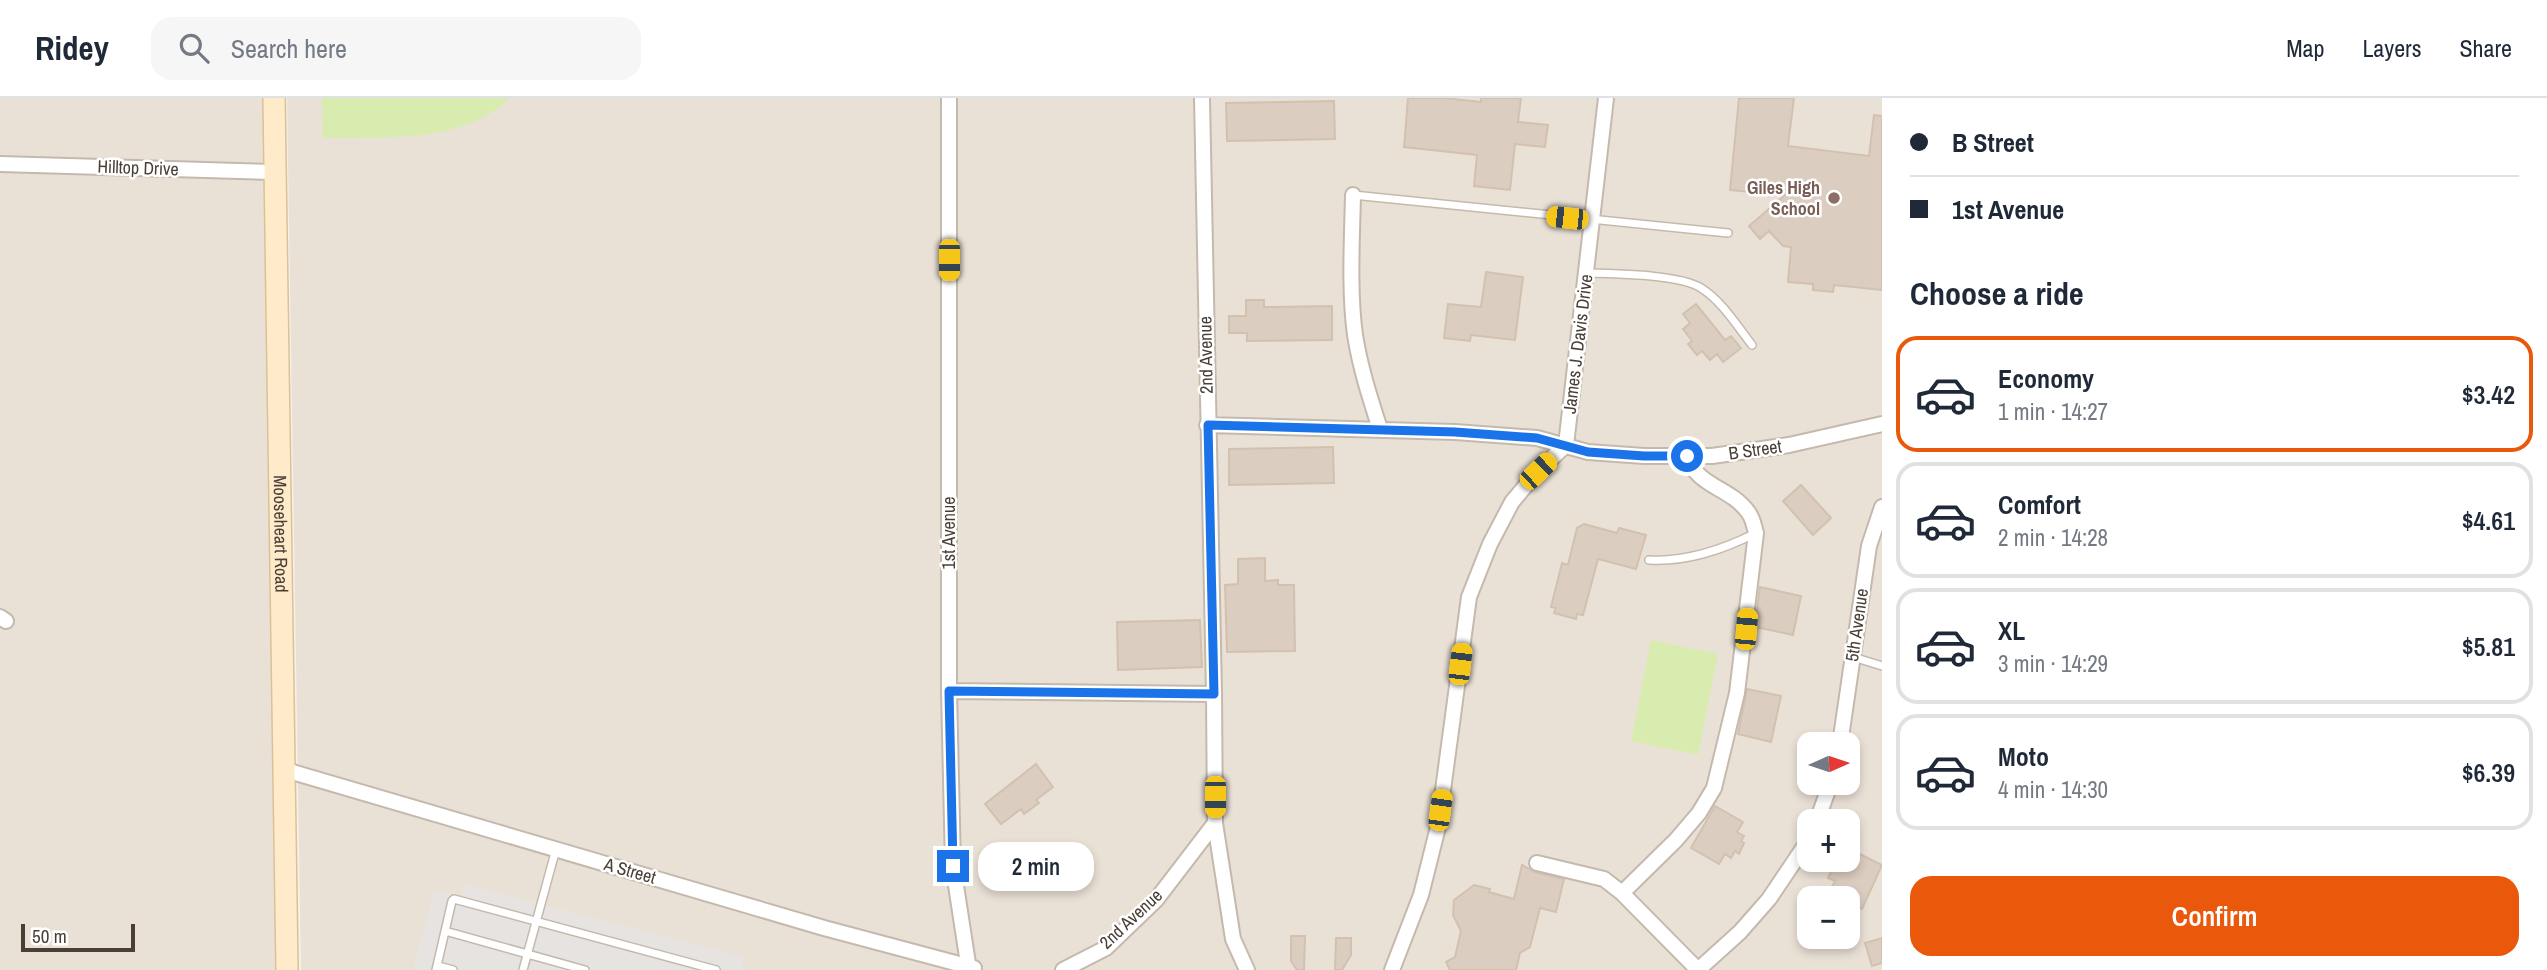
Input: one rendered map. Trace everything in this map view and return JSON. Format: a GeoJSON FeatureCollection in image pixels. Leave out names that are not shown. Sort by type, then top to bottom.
{"type":"FeatureCollection","features":[{"type":"Feature","properties":{"kind":"main road","name":"Mooseheart Road"},"geometry":{"type":"LineString","coordinates":[[274,98],[287,970]]}},
{"type":"Feature","properties":{"kind":"street","name":"1st Avenue"},"geometry":{"type":"LineString","coordinates":[[949,98],[949,691],[953,866],[972,969]]}},
{"type":"Feature","properties":{"kind":"street","name":"2nd Avenue"},"geometry":{"type":"LineString","coordinates":[[1202,98],[1215,823],[1233,939],[1247,970]]}},
{"type":"Feature","properties":{"kind":"street","name":"James J. Davis Drive"},"geometry":{"type":"LineString","coordinates":[[1566,444],[1606,98]]}},
{"type":"Feature","properties":{"kind":"street","name":"Hilltop Drive"},"geometry":{"type":"LineString","coordinates":[[0,164],[275,172]]}},
{"type":"Feature","properties":{"kind":"street"},"geometry":{"type":"LineString","coordinates":[[1353,195],[1355,334],[1365,383],[1380,429]]}},
{"type":"Feature","properties":{"kind":"street","name":"B Street"},"geometry":{"type":"LineString","coordinates":[[1208,425],[1380,429],[1537,438],[1588,452],[1644,456],[1712,456],[1789,445],[1882,424]]}},
{"type":"Feature","properties":{"kind":"street"},"geometry":{"type":"LineString","coordinates":[[1392,970],[1421,895],[1438,827],[1469,597],[1490,544],[1512,502],[1566,444]]}},
{"type":"Feature","properties":{"kind":"street"},"geometry":{"type":"LineString","coordinates":[[1622,893],[1676,840],[1699,813],[1714,788],[1737,693],[1756,533],[1750,514],[1739,501],[1691,470],[1687,456]]}},
{"type":"Feature","properties":{"kind":"street","name":"5th Avenue"},"geometry":{"type":"LineString","coordinates":[[1842,732],[1869,546],[1882,507]]}},
{"type":"Feature","properties":{"kind":"street"},"geometry":{"type":"LineString","coordinates":[[949,691],[1214,694]]}},
{"type":"Feature","properties":{"kind":"street","name":"A Street"},"geometry":{"type":"LineString","coordinates":[[282,769],[972,969]]}},
{"type":"Feature","properties":{"kind":"street","name":"2nd Avenue"},"geometry":{"type":"LineString","coordinates":[[1063,970],[1106,947],[1156,901],[1215,823]]}},
{"type":"Feature","properties":{"kind":"street"},"geometry":{"type":"LineString","coordinates":[[1537,863],[1604,879],[1622,893],[1698,970],[1762,908],[1797,857]]}},
{"type":"Feature","properties":{"kind":"lane"},"geometry":{"type":"LineString","coordinates":[[1353,195],[1728,233]]}},
{"type":"Feature","properties":{"kind":"lane"},"geometry":{"type":"LineString","coordinates":[[1587,273],[1682,280],[1698,286],[1723,308],[1752,345]]}},
{"type":"Feature","properties":{"kind":"lane"},"geometry":{"type":"LineString","coordinates":[[1649,560],[1686,559],[1756,533]]}},
{"type":"Feature","properties":{"kind":"lane"},"geometry":{"type":"LineString","coordinates":[[1852,657],[1882,666]]}},
{"type":"Feature","properties":{"kind":"lane"},"geometry":{"type":"LineString","coordinates":[[523,970],[556,849]]}},
{"type":"Feature","properties":{"kind":"lane"},"geometry":{"type":"LineString","coordinates":[[453,970],[437,968],[454,899],[716,970]]}},
{"type":"Feature","properties":{"kind":"lane"},"geometry":{"type":"LineString","coordinates":[[445,931],[585,970]]}},
{"type":"Feature","properties":{"kind":"shaded area"},"geometry":{"type":"Polygon","coordinates":[[[0,98],[272,98],[280,970],[0,970],[0,98]]]}},
{"type":"Feature","properties":{"kind":"shaded area"},"geometry":{"type":"Polygon","coordinates":[[[287,98],[1882,98],[1882,970],[301,970],[287,98]]]}},
{"type":"Feature","properties":{"kind":"shaded area"},"geometry":{"type":"Polygon","coordinates":[[[464,884],[745,957],[741,970],[413,970],[434,890],[461,897],[464,884]]]}},
{"type":"Feature","properties":{"kind":"green space"},"geometry":{"type":"Polygon","coordinates":[[[322,98],[510,98],[491,113],[470,124],[447,131],[396,137],[323,138],[322,98]]]}},
{"type":"Feature","properties":{"kind":"green space"},"geometry":{"type":"Polygon","coordinates":[[[1651,640],[1718,654],[1698,755],[1631,741],[1651,640]]]}},
{"type":"Feature","properties":{"kind":"building"},"geometry":{"type":"Polygon","coordinates":[[[1408,98],[1481,102],[1481,98],[1521,98],[1518,122],[1548,125],[1545,147],[1515,144],[1510,190],[1474,186],[1477,155],[1404,147],[1408,98]]]}},
{"type":"Feature","properties":{"kind":"building","name":"Giles High School"},"geometry":{"type":"Polygon","coordinates":[[[1739,98],[1794,98],[1788,146],[1869,156],[1874,115],[1882,116],[1882,290],[1834,285],[1833,292],[1813,290],[1813,284],[1788,282],[1791,247],[1783,246],[1769,231],[1760,239],[1749,226],[1785,195],[1730,190],[1739,98]]]}},
{"type":"Feature","properties":{"kind":"building"},"geometry":{"type":"Polygon","coordinates":[[[1334,101],[1335,139],[1227,141],[1226,103],[1334,101]]]}},
{"type":"Feature","properties":{"kind":"building"},"geometry":{"type":"Polygon","coordinates":[[[1486,272],[1523,277],[1515,340],[1471,335],[1470,341],[1444,338],[1448,304],[1481,307],[1486,272]]]}},
{"type":"Feature","properties":{"kind":"building"},"geometry":{"type":"Polygon","coordinates":[[[1246,300],[1264,300],[1264,307],[1332,306],[1332,340],[1247,341],[1247,333],[1229,333],[1229,316],[1246,316],[1246,300]]]}},
{"type":"Feature","properties":{"kind":"building"},"geometry":{"type":"Polygon","coordinates":[[[1696,304],[1725,340],[1731,336],[1741,348],[1723,362],[1717,354],[1710,360],[1702,351],[1697,355],[1688,344],[1692,341],[1683,329],[1690,323],[1683,314],[1696,304]]]}},
{"type":"Feature","properties":{"kind":"building"},"geometry":{"type":"Polygon","coordinates":[[[1333,447],[1334,483],[1229,485],[1229,449],[1333,447]]]}},
{"type":"Feature","properties":{"kind":"building"},"geometry":{"type":"Polygon","coordinates":[[[1801,485],[1831,518],[1813,535],[1783,501],[1801,485]]]}},
{"type":"Feature","properties":{"kind":"building"},"geometry":{"type":"Polygon","coordinates":[[[1584,524],[1617,533],[1619,528],[1646,535],[1636,569],[1598,559],[1583,615],[1577,614],[1576,619],[1554,613],[1556,608],[1551,607],[1562,563],[1568,565],[1577,528],[1584,524]]]}},
{"type":"Feature","properties":{"kind":"building"},"geometry":{"type":"Polygon","coordinates":[[[1265,558],[1265,581],[1278,580],[1278,585],[1294,585],[1295,651],[1227,652],[1225,585],[1238,584],[1238,559],[1265,558]]]}},
{"type":"Feature","properties":{"kind":"building"},"geometry":{"type":"Polygon","coordinates":[[[1760,587],[1801,596],[1793,635],[1755,627],[1760,587]]]}},
{"type":"Feature","properties":{"kind":"building"},"geometry":{"type":"Polygon","coordinates":[[[1200,620],[1202,667],[1118,670],[1117,622],[1200,620]]]}},
{"type":"Feature","properties":{"kind":"building"},"geometry":{"type":"Polygon","coordinates":[[[1747,689],[1781,696],[1771,742],[1738,734],[1747,689]]]}},
{"type":"Feature","properties":{"kind":"building"},"geometry":{"type":"Polygon","coordinates":[[[1036,764],[1053,787],[1036,800],[1039,803],[1024,814],[1021,809],[1001,824],[985,804],[1036,764]]]}},
{"type":"Feature","properties":{"kind":"building"},"geometry":{"type":"Polygon","coordinates":[[[1715,806],[1743,822],[1737,832],[1744,836],[1739,854],[1735,851],[1731,858],[1725,854],[1719,864],[1691,848],[1715,806]]]}},
{"type":"Feature","properties":{"kind":"building"},"geometry":{"type":"Polygon","coordinates":[[[1860,854],[1882,865],[1862,909],[1860,886],[1832,886],[1835,881],[1828,878],[1831,872],[1860,872],[1860,854]]]}},
{"type":"Feature","properties":{"kind":"building"},"geometry":{"type":"Polygon","coordinates":[[[1522,865],[1535,872],[1564,879],[1556,912],[1540,908],[1530,947],[1520,953],[1516,970],[1450,970],[1446,962],[1455,957],[1461,931],[1453,915],[1454,900],[1474,885],[1514,899],[1522,865]]]}},
{"type":"Feature","properties":{"kind":"building"},"geometry":{"type":"Polygon","coordinates":[[[1291,936],[1305,936],[1304,970],[1297,970],[1291,961],[1291,936]]]}},
{"type":"Feature","properties":{"kind":"building"},"geometry":{"type":"Polygon","coordinates":[[[1336,938],[1351,938],[1351,955],[1342,970],[1335,970],[1336,938]]]}},
{"type":"Feature","properties":{"kind":"building"},"geometry":{"type":"Polygon","coordinates":[[[1882,938],[1882,963],[1872,966],[1865,943],[1882,938]]]}},
{"type":"Feature","properties":{"kind":"place","name":"Giles High School"},"geometry":{"type":"Point","coordinates":[1834,198]}},
{"type":"Feature","properties":{"kind":"route"},"geometry":{"type":"LineString","coordinates":[[953,866],[949,691],[1214,694],[1208,425],[1455,432],[1537,438],[1588,452],[1687,456]]}}]}
